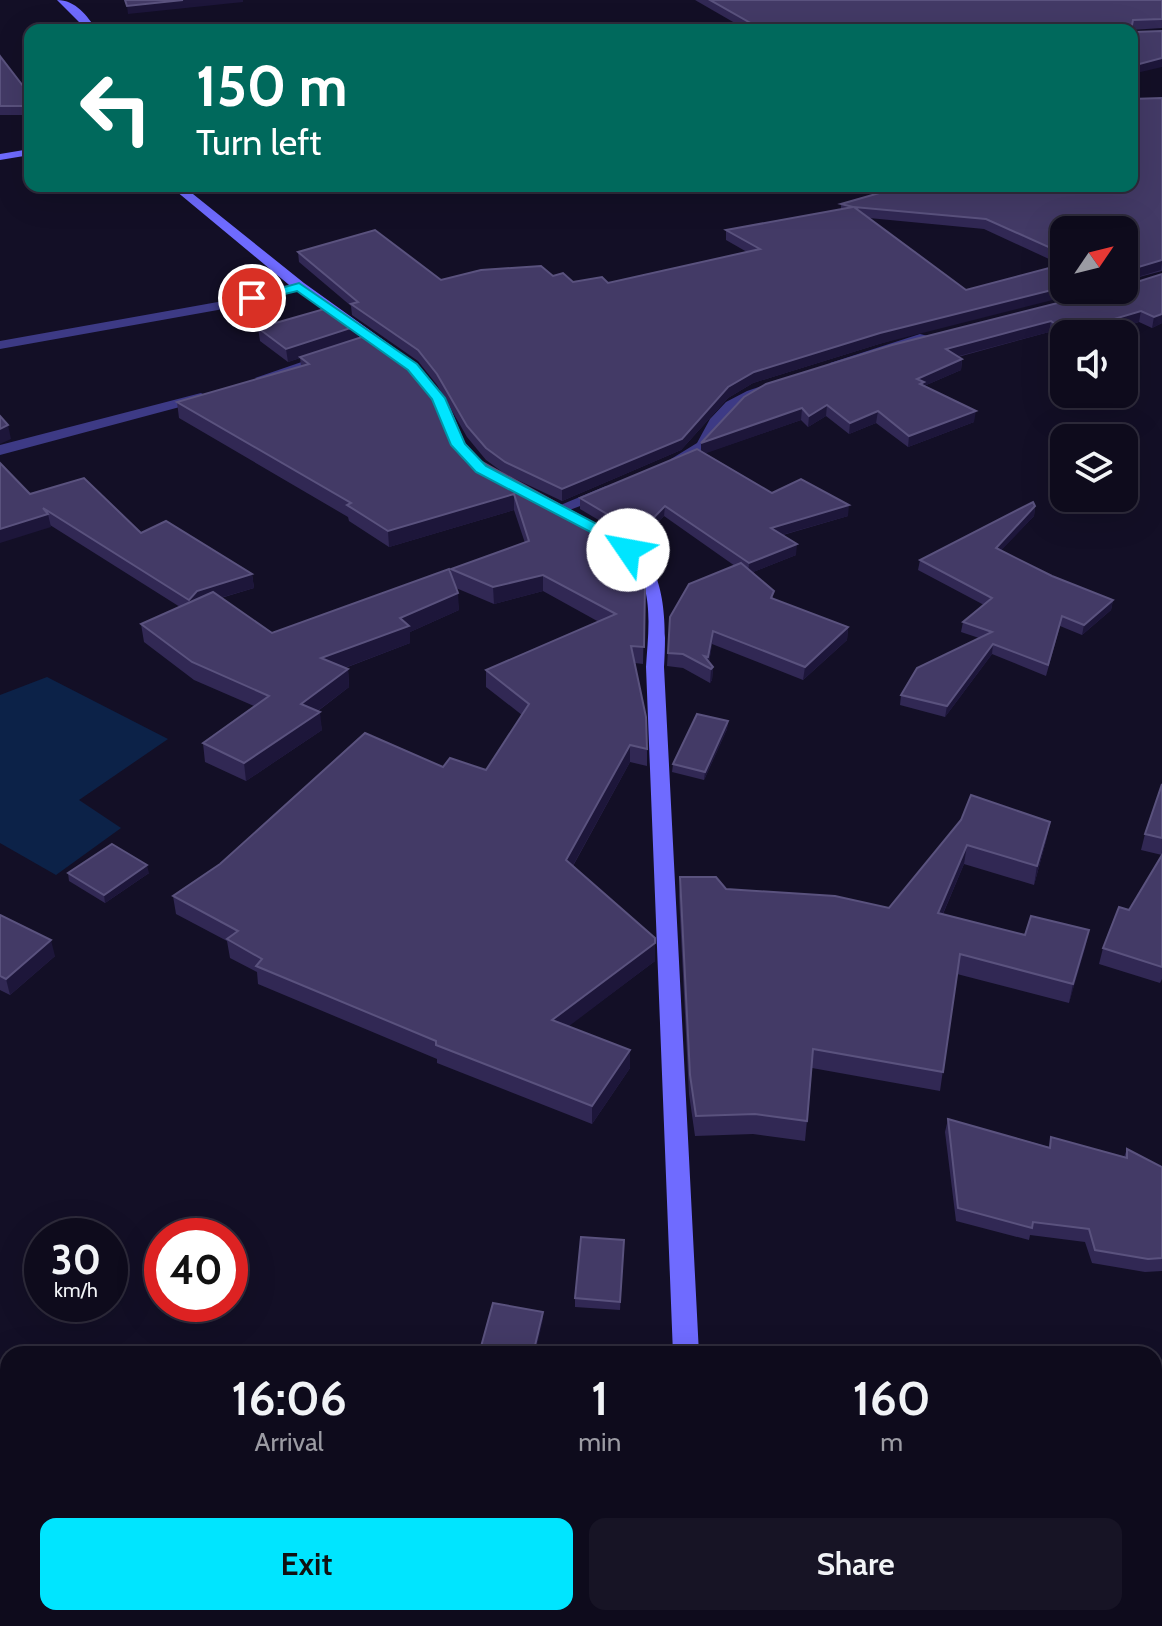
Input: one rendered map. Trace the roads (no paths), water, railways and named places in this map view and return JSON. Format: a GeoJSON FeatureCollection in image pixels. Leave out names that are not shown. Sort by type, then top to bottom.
{"type":"FeatureCollection","features":[{"type":"Feature","properties":{"kind":"street"},"geometry":{"type":"LineString","coordinates":[[62,0],[88,24]]}},
{"type":"Feature","properties":{"kind":"street"},"geometry":{"type":"LineString","coordinates":[[0,157],[24,153]]}},
{"type":"Feature","properties":{"kind":"street"},"geometry":{"type":"LineString","coordinates":[[183,192],[299,286],[360,346],[412,367],[439,398],[458,445],[481,469]]}},
{"type":"Feature","properties":{"kind":"street"},"geometry":{"type":"LineString","coordinates":[[0,345],[229,304],[299,286]]}},
{"type":"Feature","properties":{"kind":"street"},"geometry":{"type":"LineString","coordinates":[[826,367],[878,348],[945,335]]}},
{"type":"Feature","properties":{"kind":"street"},"geometry":{"type":"LineString","coordinates":[[241,385],[360,346]]}},
{"type":"Feature","properties":{"kind":"street"},"geometry":{"type":"LineString","coordinates":[[666,467],[704,445],[708,431],[736,402],[748,394],[786,382]]}},
{"type":"Feature","properties":{"kind":"street"},"geometry":{"type":"LineString","coordinates":[[0,450],[214,393]]}},
{"type":"Feature","properties":{"kind":"street"},"geometry":{"type":"LineString","coordinates":[[615,488],[552,506],[611,537],[645,564],[653,582],[658,619],[655,667],[686,1346]]}},
{"type":"Feature","properties":{"kind":"water"},"geometry":{"type":"Polygon","coordinates":[[[47,677],[168,739],[79,800],[121,828],[56,875],[0,843],[0,695],[47,677]]]}}]}
